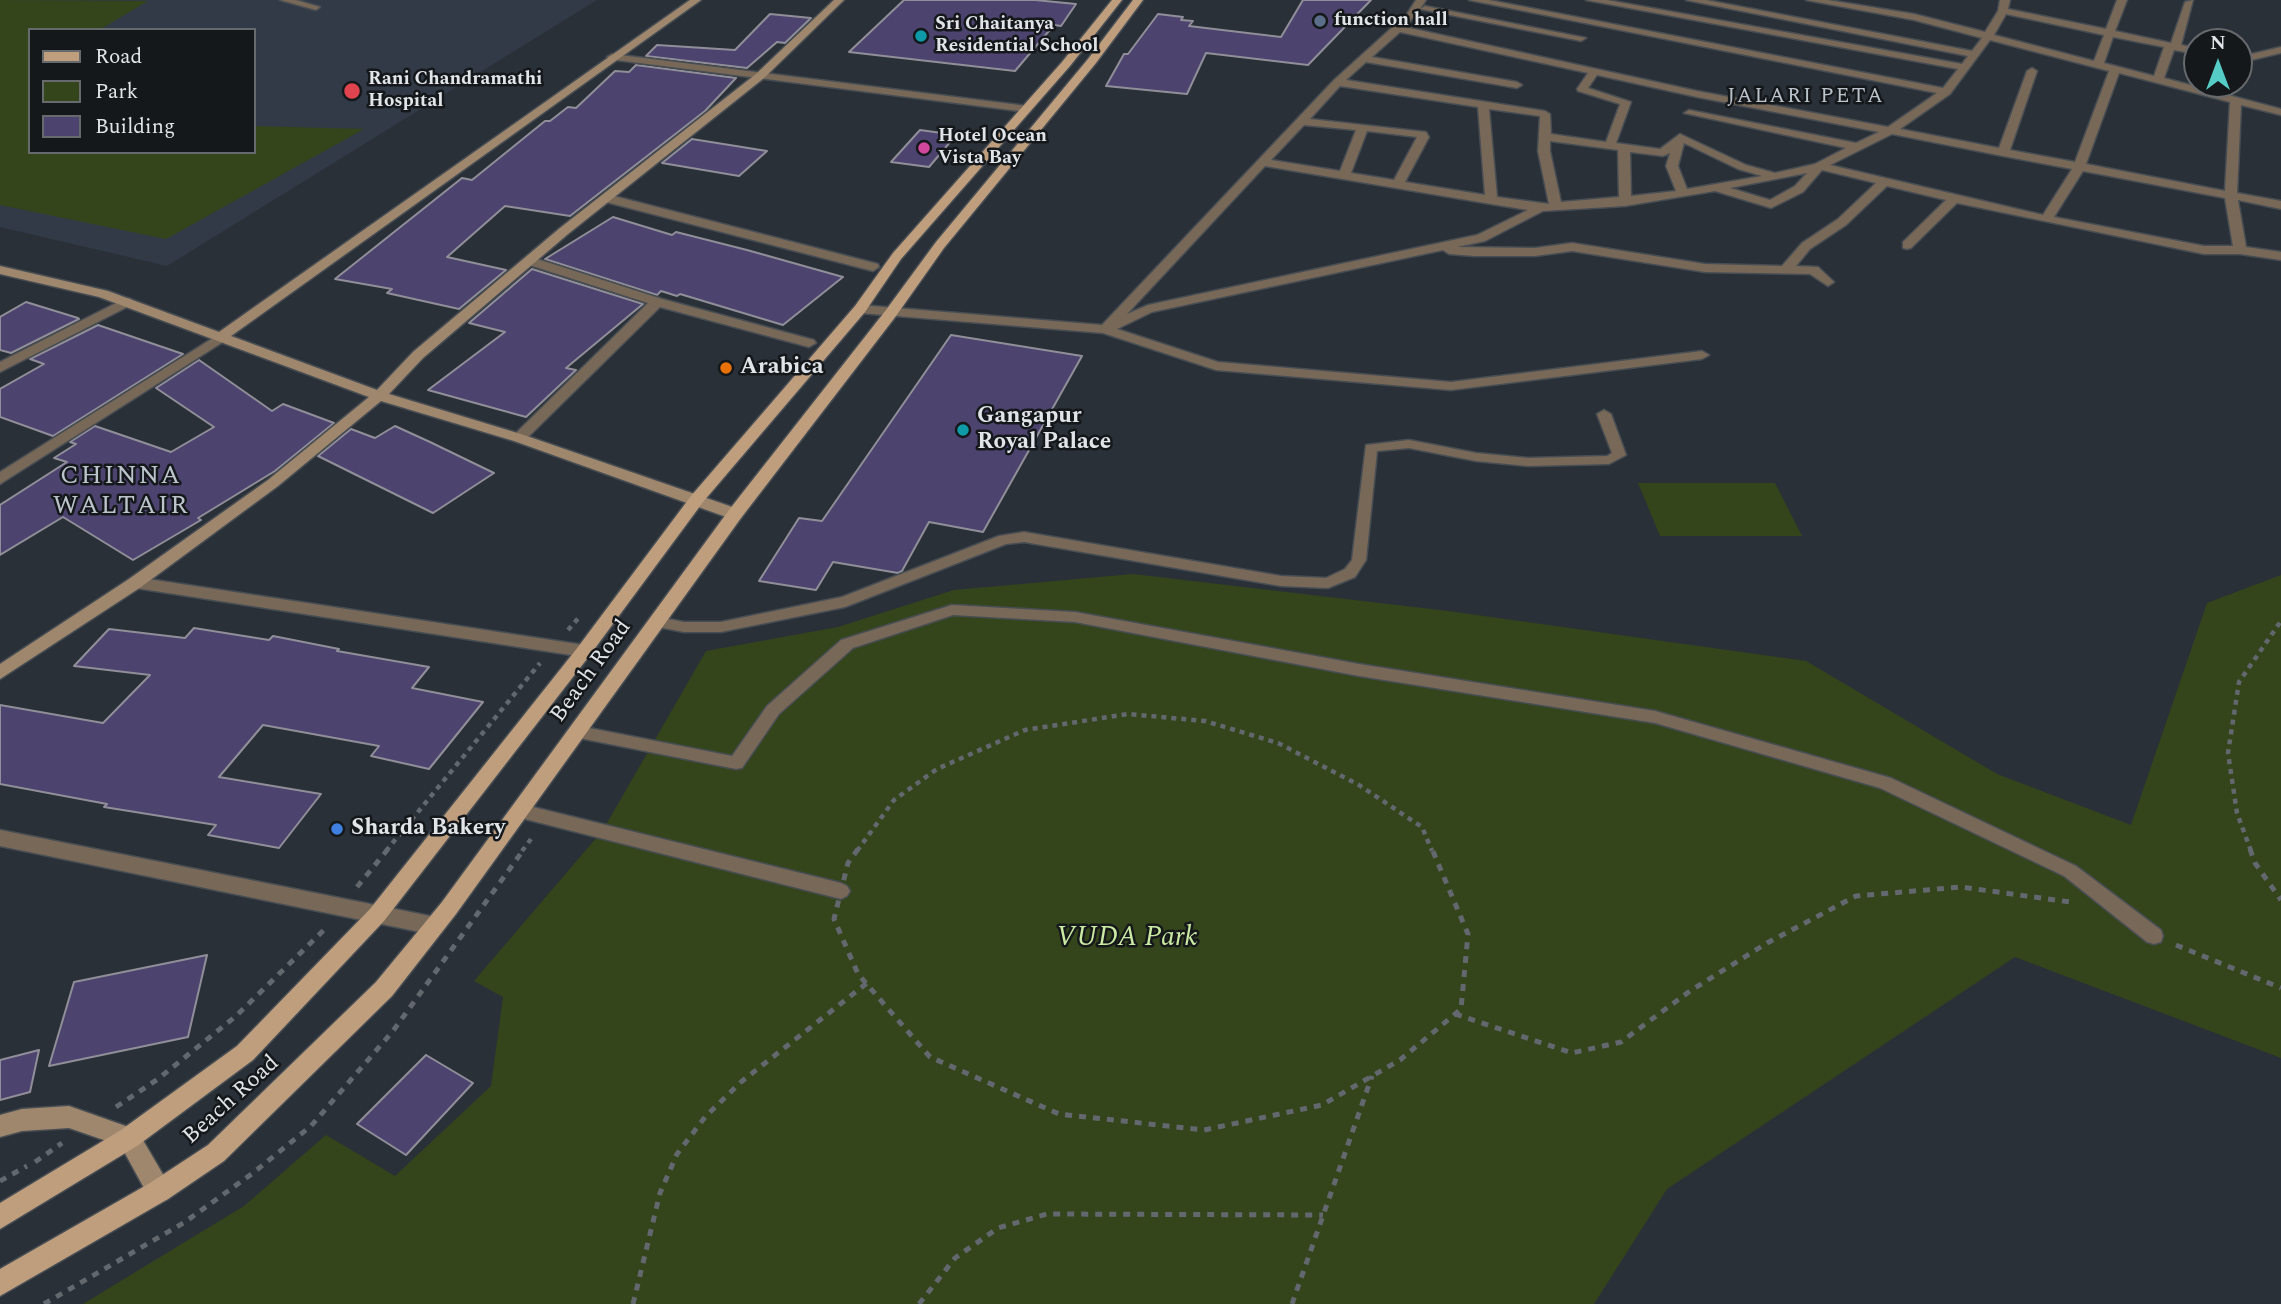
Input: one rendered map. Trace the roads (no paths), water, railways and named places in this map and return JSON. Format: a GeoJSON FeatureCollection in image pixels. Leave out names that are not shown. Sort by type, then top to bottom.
{"type":"FeatureCollection","features":[{"type":"Feature","properties":{"kind":"main road","name":"Beach Road"},"geometry":{"type":"LineString","coordinates":[[0,1217],[129,1138],[245,1054],[377,915],[584,651],[697,499],[860,309],[897,256],[1027,109],[1117,0]]}},
{"type":"Feature","properties":{"kind":"main road","name":"Beach Road"},"geometry":{"type":"LineString","coordinates":[[0,1283],[159,1191],[216,1153],[384,989],[521,811],[736,514],[940,245],[1092,61],[1138,0]]}},
{"type":"Feature","properties":{"kind":"street"},"geometry":{"type":"LineString","coordinates":[[0,479],[221,337],[612,57],[696,0]]}},
{"type":"Feature","properties":{"kind":"street"},"geometry":{"type":"LineString","coordinates":[[0,673],[135,583],[273,483],[379,396],[418,355],[607,198],[760,76],[839,0]]}},
{"type":"Feature","properties":{"kind":"street"},"geometry":{"type":"LineString","coordinates":[[1105,329],[1338,82],[1423,5],[1444,0]]}},
{"type":"Feature","properties":{"kind":"street"},"geometry":{"type":"LineString","coordinates":[[1475,0],[1946,92]]}},
{"type":"Feature","properties":{"kind":"street"},"geometry":{"type":"LineString","coordinates":[[1591,0],[1964,67]]}},
{"type":"Feature","properties":{"kind":"street"},"geometry":{"type":"LineString","coordinates":[[1691,0],[1974,54]]}},
{"type":"Feature","properties":{"kind":"street"},"geometry":{"type":"LineString","coordinates":[[1811,0],[1885,12],[1988,36],[2281,112]]}},
{"type":"Feature","properties":{"kind":"street"},"geometry":{"type":"LineString","coordinates":[[1885,12],[1888,0]]}},
{"type":"Feature","properties":{"kind":"street"},"geometry":{"type":"LineString","coordinates":[[2098,65],[2112,34],[2122,0]]}},
{"type":"Feature","properties":{"kind":"street"},"geometry":{"type":"LineString","coordinates":[[2158,80],[2190,2]]}},
{"type":"Feature","properties":{"kind":"street"},"geometry":{"type":"LineString","coordinates":[[1423,5],[1580,38]]}},
{"type":"Feature","properties":{"kind":"street"},"geometry":{"type":"LineString","coordinates":[[1263,162],[1540,208],[1625,202],[1780,176],[1819,166],[1890,131],[1946,92],[1988,36],[2004,6],[2112,34],[2183,48]]}},
{"type":"Feature","properties":{"kind":"street"},"geometry":{"type":"LineString","coordinates":[[1397,28],[1697,94],[2281,205]]}},
{"type":"Feature","properties":{"kind":"street"},"geometry":{"type":"LineString","coordinates":[[2253,57],[2281,50]]}},
{"type":"Feature","properties":{"kind":"street"},"geometry":{"type":"LineString","coordinates":[[612,57],[1027,109]]}},
{"type":"Feature","properties":{"kind":"street"},"geometry":{"type":"LineString","coordinates":[[1366,59],[1517,85]]}},
{"type":"Feature","properties":{"kind":"street"},"geometry":{"type":"LineString","coordinates":[[2047,219],[2079,167],[2115,69]]}},
{"type":"Feature","properties":{"kind":"street"},"geometry":{"type":"LineString","coordinates":[[1596,70],[1583,89],[1626,102],[1610,145]]}},
{"type":"Feature","properties":{"kind":"street"},"geometry":{"type":"LineString","coordinates":[[2003,153],[2032,72]]}},
{"type":"Feature","properties":{"kind":"street"},"geometry":{"type":"LineString","coordinates":[[1338,82],[1545,114],[1544,151],[1556,207]]}},
{"type":"Feature","properties":{"kind":"street"},"geometry":{"type":"LineString","coordinates":[[1683,193],[1672,166],[1697,94]]}},
{"type":"Feature","properties":{"kind":"street"},"geometry":{"type":"LineString","coordinates":[[2230,99],[2231,196],[2240,250]]}},
{"type":"Feature","properties":{"kind":"street"},"geometry":{"type":"LineString","coordinates":[[1483,103],[1491,200]]}},
{"type":"Feature","properties":{"kind":"street"},"geometry":{"type":"LineString","coordinates":[[1689,113],[1858,147]]}},
{"type":"Feature","properties":{"kind":"street"},"geometry":{"type":"LineString","coordinates":[[1301,121],[1422,134],[1423,137],[1398,184]]}},
{"type":"Feature","properties":{"kind":"street"},"geometry":{"type":"LineString","coordinates":[[1344,175],[1363,127]]}},
{"type":"Feature","properties":{"kind":"street"},"geometry":{"type":"LineString","coordinates":[[1545,137],[1663,153],[1680,137]]}},
{"type":"Feature","properties":{"kind":"street"},"geometry":{"type":"LineString","coordinates":[[1680,137],[1742,167],[1780,176]]}},
{"type":"Feature","properties":{"kind":"street"},"geometry":{"type":"LineString","coordinates":[[1624,148],[1625,202]]}},
{"type":"Feature","properties":{"kind":"street"},"geometry":{"type":"LineString","coordinates":[[1819,166],[2047,219],[2204,250],[2240,250],[2281,256]]}},
{"type":"Feature","properties":{"kind":"street"},"geometry":{"type":"LineString","coordinates":[[1712,187],[1771,204],[1799,189],[1819,166]]}},
{"type":"Feature","properties":{"kind":"street"},"geometry":{"type":"LineString","coordinates":[[1786,270],[1807,246],[1842,222],[1884,182]]}},
{"type":"Feature","properties":{"kind":"street"},"geometry":{"type":"LineString","coordinates":[[607,198],[873,267]]}},
{"type":"Feature","properties":{"kind":"street"},"geometry":{"type":"LineString","coordinates":[[1907,245],[1955,198]]}},
{"type":"Feature","properties":{"kind":"street"},"geometry":{"type":"LineString","coordinates":[[1105,329],[1148,309],[1481,238],[1540,208]]}},
{"type":"Feature","properties":{"kind":"street"},"geometry":{"type":"LineString","coordinates":[[1432,248],[1474,252],[1535,252],[1572,247],[1705,268],[1813,270],[1828,282]]}},
{"type":"Feature","properties":{"kind":"street"},"geometry":{"type":"LineString","coordinates":[[531,261],[657,302],[809,343]]}},
{"type":"Feature","properties":{"kind":"street"},"geometry":{"type":"LineString","coordinates":[[0,270],[126,302],[379,396],[519,438],[736,514]]}},
{"type":"Feature","properties":{"kind":"street"},"geometry":{"type":"LineString","coordinates":[[0,368],[126,302]]}},
{"type":"Feature","properties":{"kind":"street"},"geometry":{"type":"LineString","coordinates":[[519,438],[657,302]]}},
{"type":"Feature","properties":{"kind":"street"},"geometry":{"type":"LineString","coordinates":[[860,309],[1105,329],[1216,366],[1451,386],[1702,355]]}},
{"type":"Feature","properties":{"kind":"street"},"geometry":{"type":"LineString","coordinates":[[135,583],[584,651]]}},
{"type":"Feature","properties":{"kind":"street"},"geometry":{"type":"LineString","coordinates":[[0,838],[346,901],[377,915],[435,926]]}},
{"type":"Feature","properties":{"kind":"street"},"geometry":{"type":"LineString","coordinates":[[0,1126],[22,1120],[69,1117],[129,1138],[159,1191]]}},
{"type":"Feature","properties":{"kind":"lane"},"geometry":{"type":"LineString","coordinates":[[284,0],[316,7]]}},
{"type":"Feature","properties":{"kind":"lane"},"geometry":{"type":"LineString","coordinates":[[658,622],[684,627],[721,627],[845,602],[1004,539],[1024,537],[1281,581],[1328,583],[1350,573],[1359,560],[1371,448],[1409,444],[1476,457],[1528,462],[1609,460],[1619,455],[1604,414]]}},
{"type":"Feature","properties":{"kind":"lane"},"geometry":{"type":"LineString","coordinates":[[579,732],[736,763],[773,710],[846,644],[952,610],[1074,617],[1359,670],[1655,717],[1885,783],[2070,871],[2154,936]]}},
{"type":"Feature","properties":{"kind":"lane"},"geometry":{"type":"LineString","coordinates":[[521,811],[841,891]]}},
{"type":"Feature","properties":{"kind":"place","name":"function hall"},"geometry":{"type":"Point","coordinates":[1320,21]}},
{"type":"Feature","properties":{"kind":"place","name":"Sri Chaitanya Residential School"},"geometry":{"type":"Point","coordinates":[921,36]}},
{"type":"Feature","properties":{"kind":"place","name":"Rani Chandramathi Hospital"},"geometry":{"type":"Point","coordinates":[352,91]}},
{"type":"Feature","properties":{"kind":"place","name":"Hotel Ocean Vista Bay"},"geometry":{"type":"Point","coordinates":[924,148]}},
{"type":"Feature","properties":{"kind":"place","name":"Arabica"},"geometry":{"type":"Point","coordinates":[726,368]}},
{"type":"Feature","properties":{"kind":"place","name":"Gangapur Royal Palace"},"geometry":{"type":"Point","coordinates":[963,430]}},
{"type":"Feature","properties":{"kind":"place","name":"Sharda Bakery"},"geometry":{"type":"Point","coordinates":[337,829]}},
{"type":"Feature","properties":{"kind":"district","name":"JALARI PETA"},"geometry":{"type":"Point","coordinates":[1806,98]}},
{"type":"Feature","properties":{"kind":"district","name":"CHINNA WALTAIR"},"geometry":{"type":"Point","coordinates":[121,493]}},
{"type":"Feature","properties":{"kind":"park label","name":"VUDA Park"},"geometry":{"type":"Point","coordinates":[1127,940]}}]}
